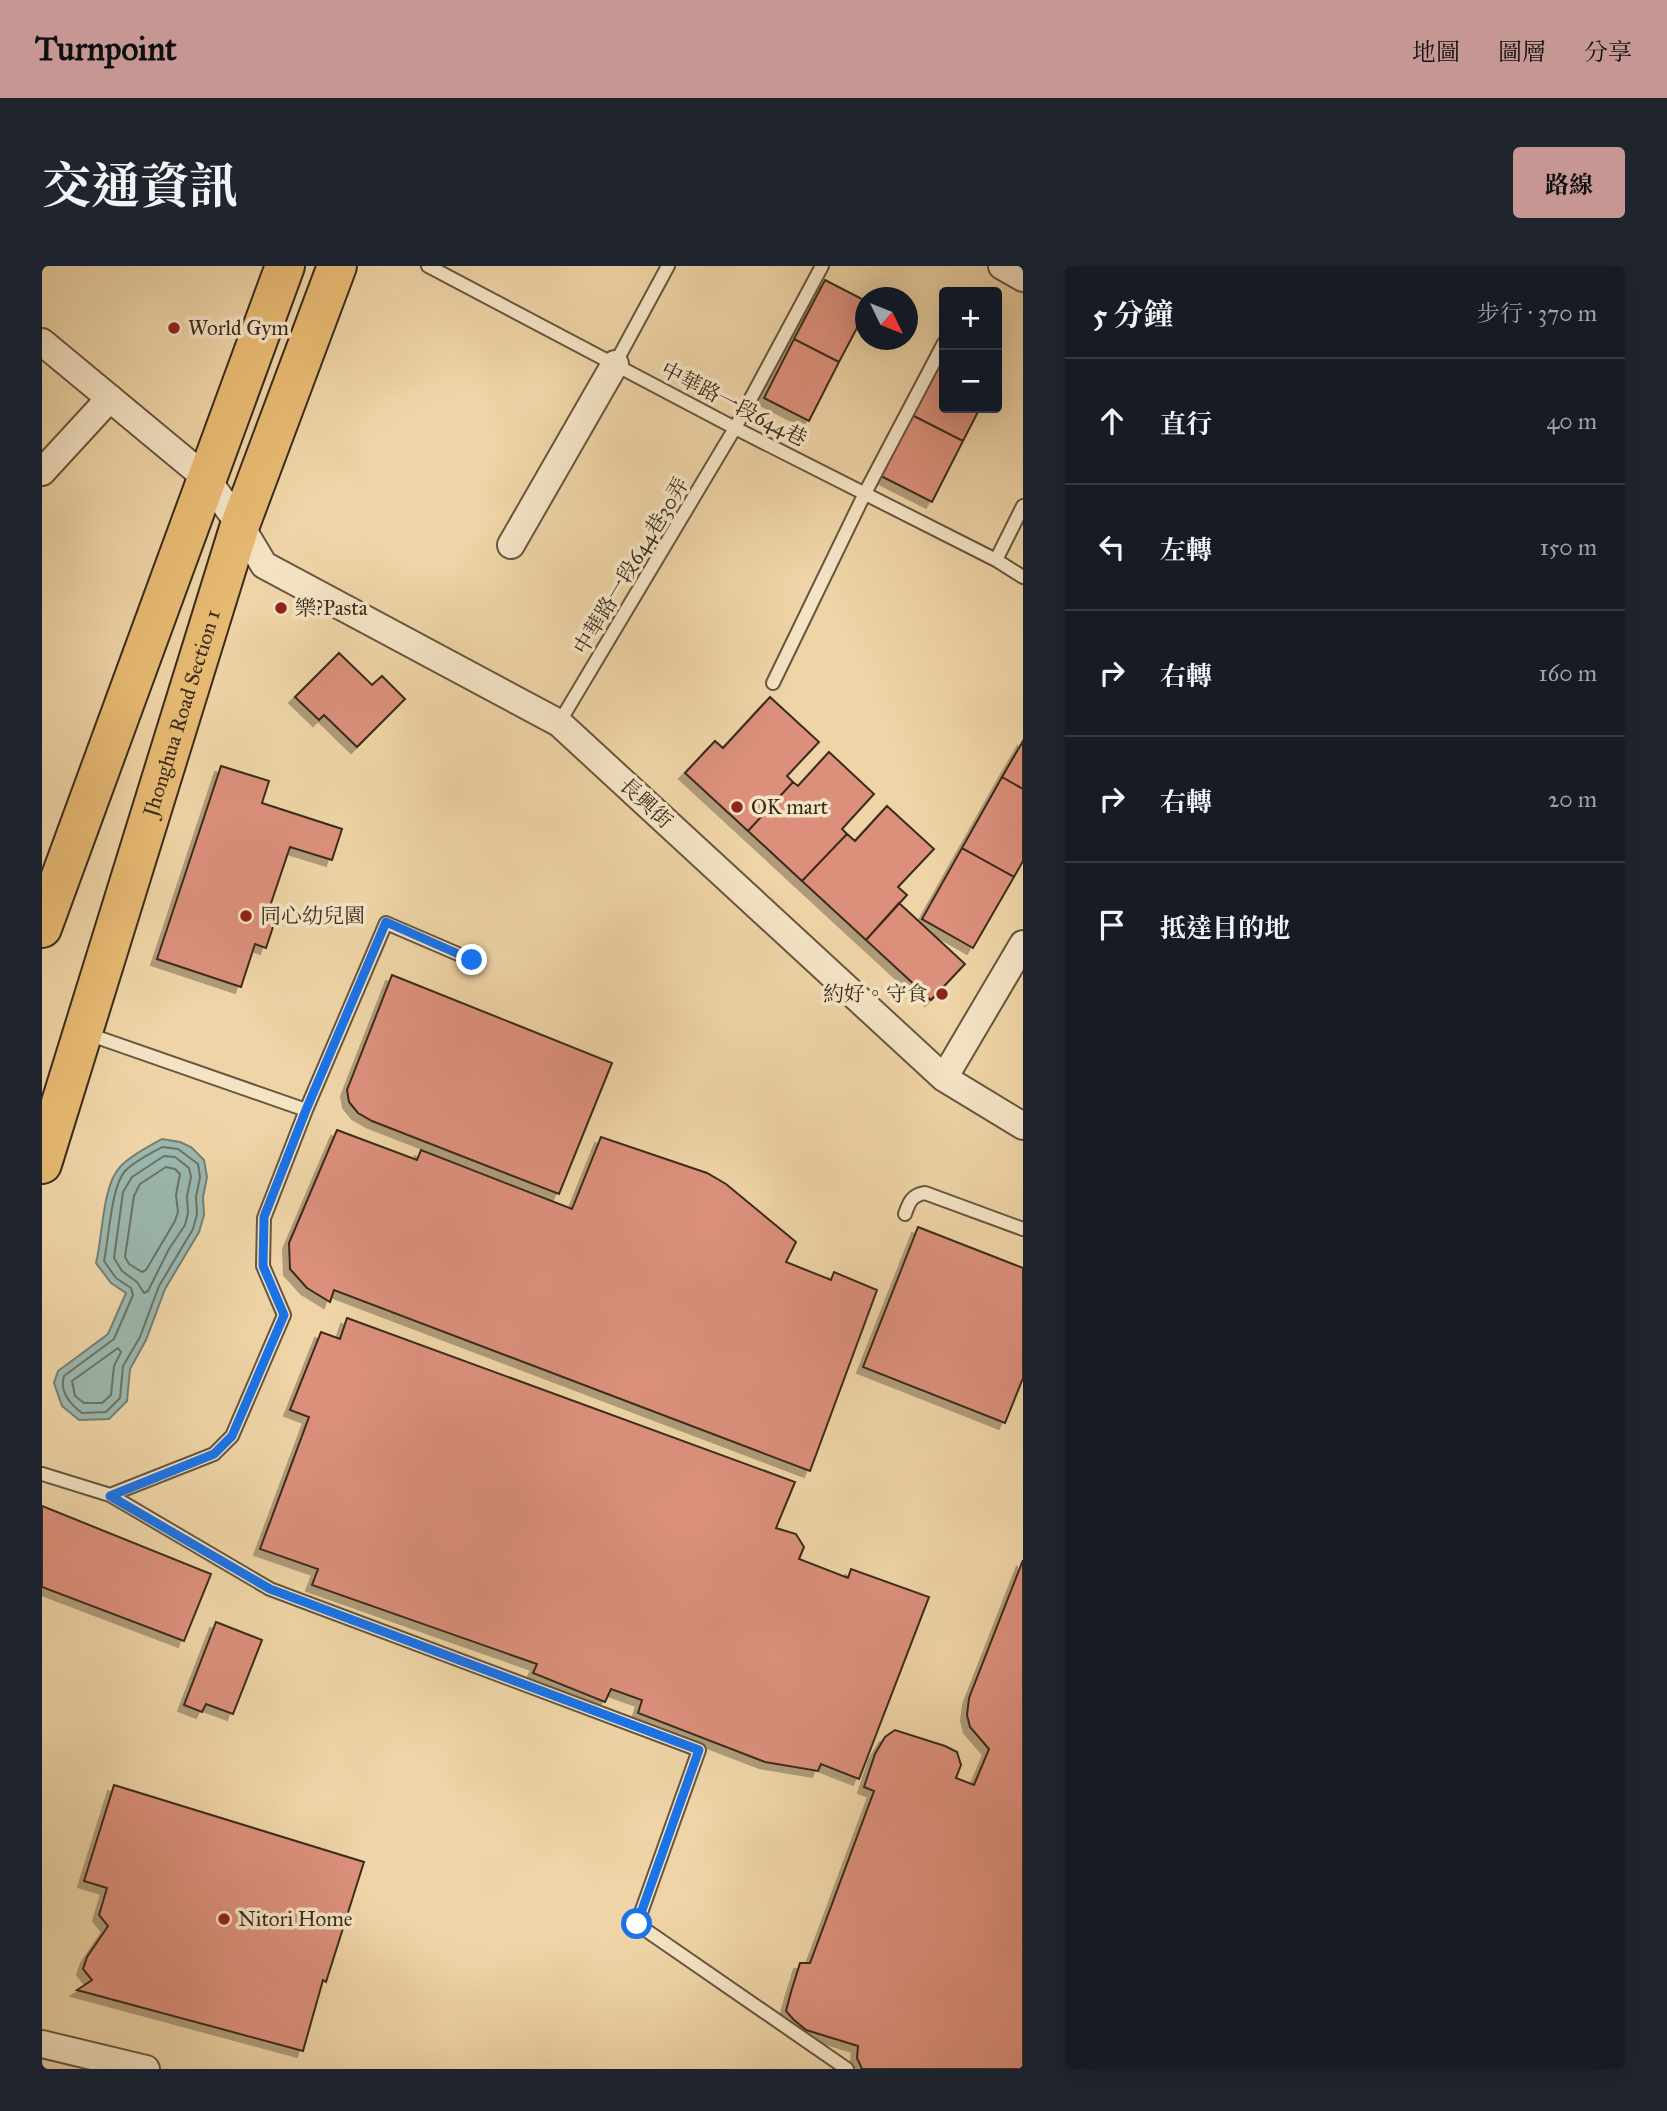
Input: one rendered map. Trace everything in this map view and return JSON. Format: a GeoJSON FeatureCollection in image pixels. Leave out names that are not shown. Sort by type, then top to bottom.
{"type":"FeatureCollection","features":[{"type":"Feature","properties":{"kind":"main road"},"geometry":{"type":"LineString","coordinates":[[42,928],[285,266]]}},
{"type":"Feature","properties":{"kind":"main road","name":"Jhonghua Road Section 1"},"geometry":{"type":"LineString","coordinates":[[42,1164],[240,526],[337,266]]}},
{"type":"Feature","properties":{"kind":"street"},"geometry":{"type":"LineString","coordinates":[[1002,266],[1023,278]]}},
{"type":"Feature","properties":{"kind":"street","name":"長興街"},"geometry":{"type":"LineString","coordinates":[[42,342],[206,478],[264,565],[559,723],[944,1078],[1023,1126]]}},
{"type":"Feature","properties":{"kind":"street"},"geometry":{"type":"LineString","coordinates":[[511,545],[614,364]]}},
{"type":"Feature","properties":{"kind":"street"},"geometry":{"type":"LineString","coordinates":[[42,472],[110,398]]}},
{"type":"Feature","properties":{"kind":"street"},"geometry":{"type":"LineString","coordinates":[[944,1078],[1023,944]]}},
{"type":"Feature","properties":{"kind":"street"},"geometry":{"type":"LineString","coordinates":[[42,2044],[146,2069]]}},
{"type":"Feature","properties":{"kind":"lane","name":"中華路一段644巷"},"geometry":{"type":"LineString","coordinates":[[428,266],[735,428],[996,560],[1023,577]]}},
{"type":"Feature","properties":{"kind":"lane"},"geometry":{"type":"LineString","coordinates":[[614,364],[668,266]]}},
{"type":"Feature","properties":{"kind":"lane","name":"中華路一段644巷30弄"},"geometry":{"type":"LineString","coordinates":[[559,723],[735,428],[822,266]]}},
{"type":"Feature","properties":{"kind":"lane"},"geometry":{"type":"LineString","coordinates":[[773,683],[865,493],[940,350]]}},
{"type":"Feature","properties":{"kind":"lane"},"geometry":{"type":"LineString","coordinates":[[996,560],[1023,506]]}},
{"type":"Feature","properties":{"kind":"lane"},"geometry":{"type":"LineString","coordinates":[[110,1496],[214,1454],[232,1436],[284,1315],[263,1266],[264,1217],[386,922],[472,960]]}},
{"type":"Feature","properties":{"kind":"lane"},"geometry":{"type":"LineString","coordinates":[[83,1032],[306,1110]]}},
{"type":"Feature","properties":{"kind":"lane"},"geometry":{"type":"LineString","coordinates":[[905,1214],[915,1195],[925,1193],[1023,1229]]}},
{"type":"Feature","properties":{"kind":"lane"},"geometry":{"type":"LineString","coordinates":[[42,1474],[110,1496],[270,1589],[699,1750],[637,1924],[847,2069]]}},
{"type":"Feature","properties":{"kind":"water"},"geometry":{"type":"Polygon","coordinates":[[[162,1139],[191,1147],[204,1160],[207,1177],[203,1197],[204,1215],[199,1232],[165,1289],[146,1340],[130,1369],[127,1401],[109,1419],[79,1420],[62,1406],[54,1383],[58,1371],[108,1334],[126,1293],[111,1283],[96,1263],[110,1186],[114,1175],[124,1163],[162,1139]]]}},
{"type":"Feature","properties":{"kind":"building"},"geometry":{"type":"Polygon","coordinates":[[[825,280],[855,295],[855,332],[839,362],[794,339],[825,280]]]}},
{"type":"Feature","properties":{"kind":"building"},"geometry":{"type":"Polygon","coordinates":[[[794,339],[839,362],[809,421],[764,398],[794,339]]]}},
{"type":"Feature","properties":{"kind":"building"},"geometry":{"type":"Polygon","coordinates":[[[939,364],[939,413],[977,413],[963,441],[910,414],[939,364]]]}},
{"type":"Feature","properties":{"kind":"building"},"geometry":{"type":"Polygon","coordinates":[[[910,414],[963,441],[932,502],[879,475],[910,414]]]}},
{"type":"Feature","properties":{"kind":"building"},"geometry":{"type":"Polygon","coordinates":[[[339,653],[372,685],[382,676],[405,699],[357,747],[324,715],[319,720],[295,697],[339,653]]]}},
{"type":"Feature","properties":{"kind":"building"},"geometry":{"type":"Polygon","coordinates":[[[770,697],[819,742],[787,776],[793,782],[748,831],[685,773],[715,741],[723,748],[770,697]]]}},
{"type":"Feature","properties":{"kind":"building"},"geometry":{"type":"Polygon","coordinates":[[[1023,741],[1023,789],[1002,777],[1023,741]]]}},
{"type":"Feature","properties":{"kind":"building"},"geometry":{"type":"Polygon","coordinates":[[[829,752],[874,794],[842,829],[847,834],[802,881],[748,831],[793,782],[798,786],[829,752]]]}},
{"type":"Feature","properties":{"kind":"building","name":"同心幼兒園"},"geometry":{"type":"Polygon","coordinates":[[[221,766],[269,781],[262,803],[342,829],[332,860],[290,847],[265,921],[274,924],[266,948],[255,944],[241,987],[157,959],[221,766]]]}},
{"type":"Feature","properties":{"kind":"building"},"geometry":{"type":"Polygon","coordinates":[[[1002,777],[1023,789],[1023,861],[1014,877],[962,848],[1002,777]]]}},
{"type":"Feature","properties":{"kind":"building"},"geometry":{"type":"Polygon","coordinates":[[[887,806],[934,849],[898,887],[907,895],[866,940],[802,881],[847,834],[855,841],[887,806]]]}},
{"type":"Feature","properties":{"kind":"building"},"geometry":{"type":"Polygon","coordinates":[[[962,848],[1014,877],[973,948],[922,919],[962,848]]]}},
{"type":"Feature","properties":{"kind":"building"},"geometry":{"type":"Polygon","coordinates":[[[899,903],[965,964],[931,1000],[866,940],[899,903]]]}},
{"type":"Feature","properties":{"kind":"building"},"geometry":{"type":"Polygon","coordinates":[[[392,975],[612,1063],[559,1194],[372,1121],[358,1113],[349,1102],[347,1090],[392,975]]]}},
{"type":"Feature","properties":{"kind":"building"},"geometry":{"type":"Polygon","coordinates":[[[337,1130],[417,1160],[421,1150],[572,1209],[601,1137],[707,1173],[726,1184],[796,1242],[786,1262],[831,1280],[834,1272],[877,1290],[810,1471],[334,1290],[330,1302],[307,1288],[290,1269],[289,1243],[337,1130]]]}},
{"type":"Feature","properties":{"kind":"building"},"geometry":{"type":"Polygon","coordinates":[[[918,1227],[1023,1268],[1023,1378],[1005,1423],[863,1367],[918,1227]]]}},
{"type":"Feature","properties":{"kind":"building"},"geometry":{"type":"Polygon","coordinates":[[[347,1318],[795,1482],[776,1528],[796,1534],[804,1547],[799,1559],[848,1578],[851,1569],[929,1597],[859,1779],[821,1764],[818,1771],[765,1762],[638,1713],[642,1700],[611,1689],[605,1702],[533,1673],[537,1664],[312,1585],[318,1569],[260,1549],[309,1417],[290,1410],[321,1332],[340,1339],[347,1318]]]}},
{"type":"Feature","properties":{"kind":"building"},"geometry":{"type":"Polygon","coordinates":[[[42,1506],[211,1574],[184,1641],[42,1587],[42,1506]]]}},
{"type":"Feature","properties":{"kind":"building"},"geometry":{"type":"Polygon","coordinates":[[[1023,1560],[1023,2069],[862,2069],[857,2058],[858,2046],[806,2030],[786,2011],[800,1963],[810,1963],[874,1791],[864,1787],[875,1754],[885,1737],[895,1730],[957,1752],[961,1765],[956,1778],[974,1785],[989,1749],[970,1727],[967,1715],[969,1698],[1023,1560]]]}},
{"type":"Feature","properties":{"kind":"building"},"geometry":{"type":"Polygon","coordinates":[[[216,1622],[262,1640],[233,1714],[206,1704],[202,1712],[184,1705],[216,1622]]]}},
{"type":"Feature","properties":{"kind":"building","name":"Nitori Home"},"geometry":{"type":"Polygon","coordinates":[[[114,1785],[364,1862],[326,1982],[323,1980],[303,2051],[77,1990],[92,1980],[83,1969],[87,1957],[108,1926],[99,1915],[107,1888],[84,1881],[114,1785]]]}},
{"type":"Feature","properties":{"kind":"place","name":"World Gym"},"geometry":{"type":"Point","coordinates":[174,328]}},
{"type":"Feature","properties":{"kind":"place","name":"樂?Pasta"},"geometry":{"type":"Point","coordinates":[281,608]}},
{"type":"Feature","properties":{"kind":"place","name":"OK mart"},"geometry":{"type":"Point","coordinates":[737,807]}},
{"type":"Feature","properties":{"kind":"place","name":"同心幼兒園"},"geometry":{"type":"Point","coordinates":[246,916]}},
{"type":"Feature","properties":{"kind":"place","name":"約好。守食"},"geometry":{"type":"Point","coordinates":[942,994]}},
{"type":"Feature","properties":{"kind":"place","name":"Nitori Home"},"geometry":{"type":"Point","coordinates":[224,1919]}},
{"type":"Feature","properties":{"kind":"route"},"geometry":{"type":"LineString","coordinates":[[472,960],[386,922],[264,1217],[263,1266],[284,1315],[232,1436],[214,1454],[110,1496],[270,1589],[699,1750],[637,1924]]}}]}
